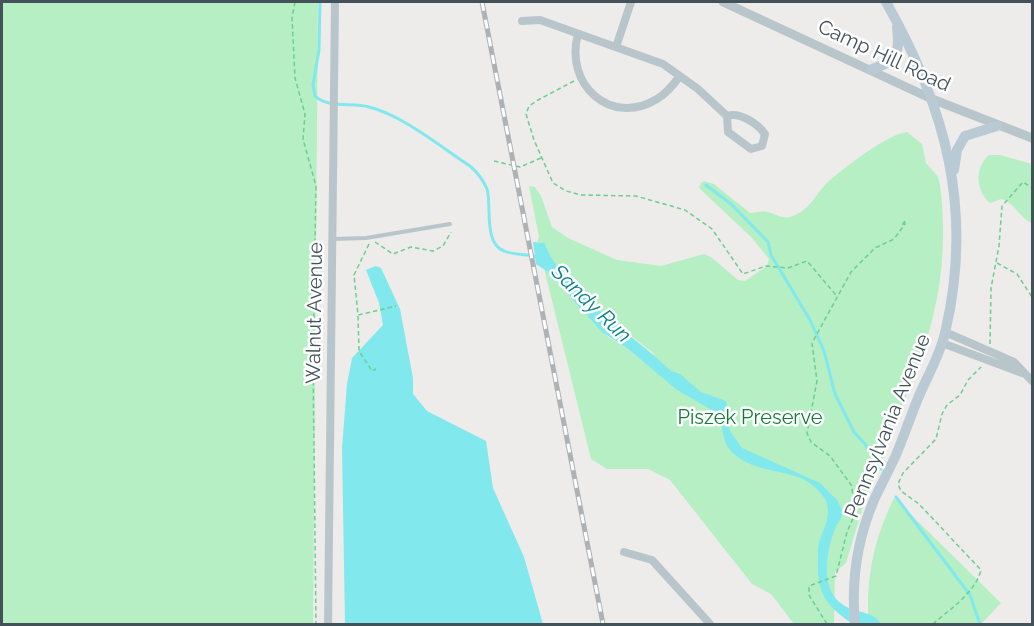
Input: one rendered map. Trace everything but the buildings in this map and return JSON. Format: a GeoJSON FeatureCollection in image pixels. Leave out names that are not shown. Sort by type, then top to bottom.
{"type":"FeatureCollection","features":[{"type":"Feature","properties":{"kind":"main road","name":"Pennsylvania Avenue"},"geometry":{"type":"LineString","coordinates":[[855,624],[853,607],[857,553],[873,502],[896,456],[942,343],[956,258],[957,212],[953,173],[932,99],[918,62],[886,2]]}},
{"type":"Feature","properties":{"kind":"main road"},"geometry":{"type":"LineString","coordinates":[[872,69],[887,64],[896,55],[899,44],[895,18]]}},
{"type":"Feature","properties":{"kind":"main road"},"geometry":{"type":"LineString","coordinates":[[953,173],[957,150],[965,136],[997,126]]}},
{"type":"Feature","properties":{"kind":"street","name":"Walnut Avenue"},"geometry":{"type":"LineString","coordinates":[[328,624],[335,2]]}},
{"type":"Feature","properties":{"kind":"street"},"geometry":{"type":"LineString","coordinates":[[616,47],[631,2]]}},
{"type":"Feature","properties":{"kind":"street","name":"Camp Hill Road"},"geometry":{"type":"LineString","coordinates":[[723,2],[872,69],[932,99],[1032,138]]}},
{"type":"Feature","properties":{"kind":"street"},"geometry":{"type":"LineString","coordinates":[[522,21],[540,20],[663,64],[726,116],[740,116],[760,128],[765,134],[762,146],[751,149],[728,132],[726,116]]}},
{"type":"Feature","properties":{"kind":"street"},"geometry":{"type":"LineString","coordinates":[[578,34],[574,55],[580,78],[599,99],[623,107],[635,107],[657,100],[680,76]]}},
{"type":"Feature","properties":{"kind":"street"},"geometry":{"type":"LineString","coordinates":[[945,332],[1014,362],[1032,381]]}},
{"type":"Feature","properties":{"kind":"street"},"geometry":{"type":"LineString","coordinates":[[942,343],[1023,374]]}},
{"type":"Feature","properties":{"kind":"street"},"geometry":{"type":"LineString","coordinates":[[624,552],[652,560],[710,624]]}},
{"type":"Feature","properties":{"kind":"lane"},"geometry":{"type":"LineString","coordinates":[[332,238],[370,237],[450,224]]}},
{"type":"Feature","properties":{"kind":"path"},"geometry":{"type":"LineString","coordinates":[[295,2],[292,18],[295,78],[305,114],[303,139],[316,186],[313,358],[316,624]]}},
{"type":"Feature","properties":{"kind":"path"},"geometry":{"type":"LineString","coordinates":[[580,78],[547,93],[527,110],[529,126],[550,179],[566,191],[590,196],[646,197],[692,213],[712,229],[742,273],[746,275],[759,268],[786,268],[809,262],[836,296]]}},
{"type":"Feature","properties":{"kind":"path"},"geometry":{"type":"LineString","coordinates":[[494,161],[520,166],[542,157]]}},
{"type":"Feature","properties":{"kind":"path"},"geometry":{"type":"LineString","coordinates":[[988,350],[991,288],[1002,206],[1023,182],[1032,188]]}},
{"type":"Feature","properties":{"kind":"path"},"geometry":{"type":"LineString","coordinates":[[372,371],[359,351],[354,275],[370,237],[379,246],[393,254],[411,247],[433,251],[448,239],[452,231],[450,224]]}},
{"type":"Feature","properties":{"kind":"path"},"geometry":{"type":"LineString","coordinates":[[827,624],[810,595],[809,586],[834,578],[854,516],[852,486],[830,456],[811,442],[807,433],[816,388],[812,358],[813,338],[836,296],[859,263],[874,248],[894,239],[903,225]]}},
{"type":"Feature","properties":{"kind":"path"},"geometry":{"type":"LineString","coordinates":[[996,262],[1017,274],[1032,297]]}},
{"type":"Feature","properties":{"kind":"path"},"geometry":{"type":"LineString","coordinates":[[358,315],[396,306]]}},
{"type":"Feature","properties":{"kind":"path"},"geometry":{"type":"LineString","coordinates":[[933,624],[970,589],[980,574],[979,566],[919,504],[901,491],[898,484],[907,469],[936,439],[942,414],[960,395],[968,380],[984,360]]}},
{"type":"Feature","properties":{"kind":"path"},"geometry":{"type":"LineString","coordinates":[[369,374],[376,369]]}},
{"type":"Feature","properties":{"kind":"green space"},"geometry":{"type":"Polygon","coordinates":[[[2,2],[318,2],[313,624],[2,624],[2,2]]]}},
{"type":"Feature","properties":{"kind":"green space","name":"Piszek Preserve"},"geometry":{"type":"Polygon","coordinates":[[[907,132],[922,144],[926,163],[938,177],[940,185],[942,263],[934,312],[920,361],[901,409],[888,429],[876,439],[886,451],[865,500],[846,563],[835,572],[834,624],[794,624],[771,594],[752,584],[670,480],[648,469],[607,469],[591,459],[544,268],[608,337],[628,349],[653,370],[654,354],[595,307],[570,283],[553,262],[545,243],[537,242],[539,237],[529,186],[535,187],[541,196],[552,227],[568,238],[617,260],[661,266],[704,254],[711,257],[738,280],[745,281],[767,266],[769,259],[752,238],[699,188],[701,183],[704,181],[714,184],[750,213],[766,211],[781,217],[790,217],[804,210],[825,184],[856,159],[888,139],[907,132]]]}},
{"type":"Feature","properties":{"kind":"green space"},"geometry":{"type":"Polygon","coordinates":[[[989,155],[1000,155],[1032,164],[1032,223],[1006,201],[1001,199],[990,203],[985,198],[980,186],[979,173],[984,160],[989,155]]]}},
{"type":"Feature","properties":{"kind":"green space"},"geometry":{"type":"Polygon","coordinates":[[[894,498],[1001,603],[981,624],[869,624],[868,592],[876,544],[894,498]]]}},
{"type":"Feature","properties":{"kind":"water"},"geometry":{"type":"Polygon","coordinates":[[[533,242],[545,243],[553,261],[582,295],[671,371],[680,374],[701,392],[726,401],[730,431],[742,448],[820,483],[837,500],[843,512],[832,538],[827,559],[831,591],[845,606],[873,616],[881,624],[853,624],[836,611],[825,598],[819,582],[818,548],[828,510],[825,499],[816,488],[795,476],[745,462],[734,454],[727,444],[717,413],[677,390],[628,349],[602,332],[548,272],[536,264],[533,242]]]}},
{"type":"Feature","properties":{"kind":"water"},"geometry":{"type":"Polygon","coordinates":[[[376,266],[381,268],[400,309],[413,378],[413,394],[427,411],[486,441],[493,488],[524,557],[543,624],[345,624],[342,448],[347,384],[352,358],[383,325],[379,303],[366,270],[376,266]]]}},
{"type":"Feature","properties":{"kind":"waterway","name":"Sandy Run"},"geometry":{"type":"LineString","coordinates":[[320,2],[319,50],[313,85],[315,96],[334,104],[369,107],[382,111],[421,132],[470,166],[480,176],[487,189],[491,232],[497,247],[504,251],[537,257]]}},
{"type":"Feature","properties":{"kind":"waterway"},"geometry":{"type":"LineString","coordinates":[[706,185],[731,204],[768,242],[771,255],[810,320],[824,351],[835,394],[854,432],[865,444],[881,469]]}},
{"type":"Feature","properties":{"kind":"waterway"},"geometry":{"type":"LineString","coordinates":[[896,497],[970,595],[980,624]]}},
{"type":"Feature","properties":{"kind":"railway"},"geometry":{"type":"LineString","coordinates":[[482,2],[603,624]]}}]}
